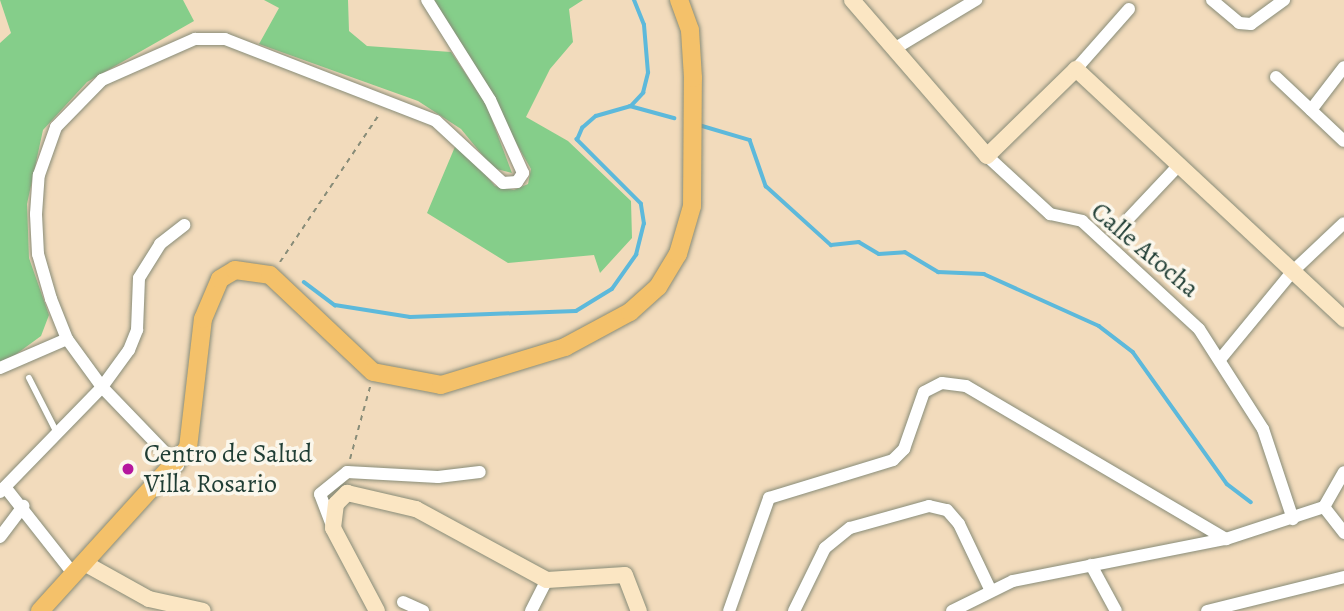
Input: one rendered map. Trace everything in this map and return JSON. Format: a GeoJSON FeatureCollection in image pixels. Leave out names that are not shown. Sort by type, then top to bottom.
{"type":"FeatureCollection","features":[{"type":"Feature","properties":{"kind":"main road"},"geometry":{"type":"LineString","coordinates":[[40,611],[178,466],[188,448],[209,298],[220,279],[235,271],[270,275],[373,372],[441,385],[487,375],[565,347],[630,312],[658,287],[678,254],[692,206],[691,54],[679,0]]}},
{"type":"Feature","properties":{"kind":"street"},"geometry":{"type":"LineString","coordinates":[[178,466],[103,387],[67,339],[38,254],[39,175],[56,127],[94,86],[195,39],[225,39],[436,121],[503,183],[517,182],[523,173],[489,100],[427,0]]}},
{"type":"Feature","properties":{"kind":"street","name":"Calle Atocha"},"geometry":{"type":"LineString","coordinates":[[852,0],[987,156],[1049,214],[1082,221],[1146,276],[1222,357],[1263,429],[1293,519]]}},
{"type":"Feature","properties":{"kind":"street"},"geometry":{"type":"LineString","coordinates":[[894,49],[976,0]]}},
{"type":"Feature","properties":{"kind":"street"},"geometry":{"type":"LineString","coordinates":[[1212,0],[1239,23],[1251,24],[1284,0]]}},
{"type":"Feature","properties":{"kind":"street"},"geometry":{"type":"LineString","coordinates":[[987,156],[1076,69],[1129,9]]}},
{"type":"Feature","properties":{"kind":"street"},"geometry":{"type":"LineString","coordinates":[[1311,110],[1344,67]]}},
{"type":"Feature","properties":{"kind":"street"},"geometry":{"type":"LineString","coordinates":[[1076,69],[1177,167],[1344,319]]}},
{"type":"Feature","properties":{"kind":"street"},"geometry":{"type":"LineString","coordinates":[[1276,77],[1344,141]]}},
{"type":"Feature","properties":{"kind":"street"},"geometry":{"type":"LineString","coordinates":[[1129,218],[1177,167]]}},
{"type":"Feature","properties":{"kind":"street"},"geometry":{"type":"LineString","coordinates":[[1222,357],[1292,272],[1344,223]]}},
{"type":"Feature","properties":{"kind":"street"},"geometry":{"type":"LineString","coordinates":[[184,225],[160,244],[139,278],[137,330],[103,387],[55,429],[3,489],[23,506],[80,570],[149,599],[203,611]]}},
{"type":"Feature","properties":{"kind":"street"},"geometry":{"type":"LineString","coordinates":[[0,368],[67,339]]}},
{"type":"Feature","properties":{"kind":"street"},"geometry":{"type":"LineString","coordinates":[[729,611],[769,498],[893,460],[904,449],[924,392],[942,383],[966,386],[1226,539]]}},
{"type":"Feature","properties":{"kind":"street"},"geometry":{"type":"LineString","coordinates":[[378,607],[333,528],[320,494],[347,472],[438,478],[480,472]]}},
{"type":"Feature","properties":{"kind":"street"},"geometry":{"type":"LineString","coordinates":[[952,611],[990,589],[1091,565],[1226,539],[1293,519],[1324,507],[1344,472]]}},
{"type":"Feature","properties":{"kind":"street"},"geometry":{"type":"LineString","coordinates":[[333,528],[336,504],[347,493],[416,509],[547,580],[625,575],[639,611]]}},
{"type":"Feature","properties":{"kind":"street"},"geometry":{"type":"LineString","coordinates":[[0,537],[23,506]]}},
{"type":"Feature","properties":{"kind":"street"},"geometry":{"type":"LineString","coordinates":[[794,611],[825,548],[850,528],[929,506],[947,510],[959,524],[990,589]]}},
{"type":"Feature","properties":{"kind":"street"},"geometry":{"type":"LineString","coordinates":[[1324,507],[1344,533]]}},
{"type":"Feature","properties":{"kind":"street"},"geometry":{"type":"LineString","coordinates":[[1091,565],[1116,611]]}},
{"type":"Feature","properties":{"kind":"street"},"geometry":{"type":"LineString","coordinates":[[1207,611],[1344,578]]}},
{"type":"Feature","properties":{"kind":"street"},"geometry":{"type":"LineString","coordinates":[[531,611],[547,580]]}},
{"type":"Feature","properties":{"kind":"street"},"geometry":{"type":"LineString","coordinates":[[402,602],[423,611]]}},
{"type":"Feature","properties":{"kind":"lane"},"geometry":{"type":"LineString","coordinates":[[29,378],[55,429]]}},
{"type":"Feature","properties":{"kind":"path"},"geometry":{"type":"LineString","coordinates":[[278,264],[385,99]]}},
{"type":"Feature","properties":{"kind":"path"},"geometry":{"type":"LineString","coordinates":[[347,472],[373,372]]}},
{"type":"Feature","properties":{"kind":"green space"},"geometry":{"type":"Polygon","coordinates":[[[0,0],[183,0],[194,21],[87,82],[43,130],[27,204],[29,258],[49,315],[41,336],[0,366],[0,43],[11,33],[0,0]]]}},
{"type":"Feature","properties":{"kind":"green space"},"geometry":{"type":"Polygon","coordinates":[[[264,0],[348,0],[349,31],[367,46],[451,52],[486,104],[512,173],[493,168],[461,129],[418,101],[259,44],[279,8],[264,0]]]}},
{"type":"Feature","properties":{"kind":"green space"},"geometry":{"type":"Polygon","coordinates":[[[434,0],[583,0],[569,9],[573,42],[550,69],[526,117],[568,141],[631,201],[632,238],[600,273],[594,255],[508,263],[427,213],[457,142],[495,186],[514,190],[528,184],[531,169],[434,0]]]}},
{"type":"Feature","properties":{"kind":"waterway"},"geometry":{"type":"LineString","coordinates":[[631,106],[643,93],[648,73],[644,25],[634,0]]}},
{"type":"Feature","properties":{"kind":"waterway"},"geometry":{"type":"LineString","coordinates":[[304,282],[335,305],[410,317],[576,311],[612,289],[636,255],[644,224],[641,204],[577,140],[582,128],[596,116],[630,106],[674,118]]}},
{"type":"Feature","properties":{"kind":"waterway"},"geometry":{"type":"LineString","coordinates":[[699,125],[750,140],[766,186],[831,245],[859,242],[879,254],[905,252],[938,272],[984,274],[1099,326],[1133,352],[1227,484],[1251,502]]}},
{"type":"Feature","properties":{"kind":"place","name":"Centro de Salud Villa Rosario"},"geometry":{"type":"Point","coordinates":[128,469]}}]}
